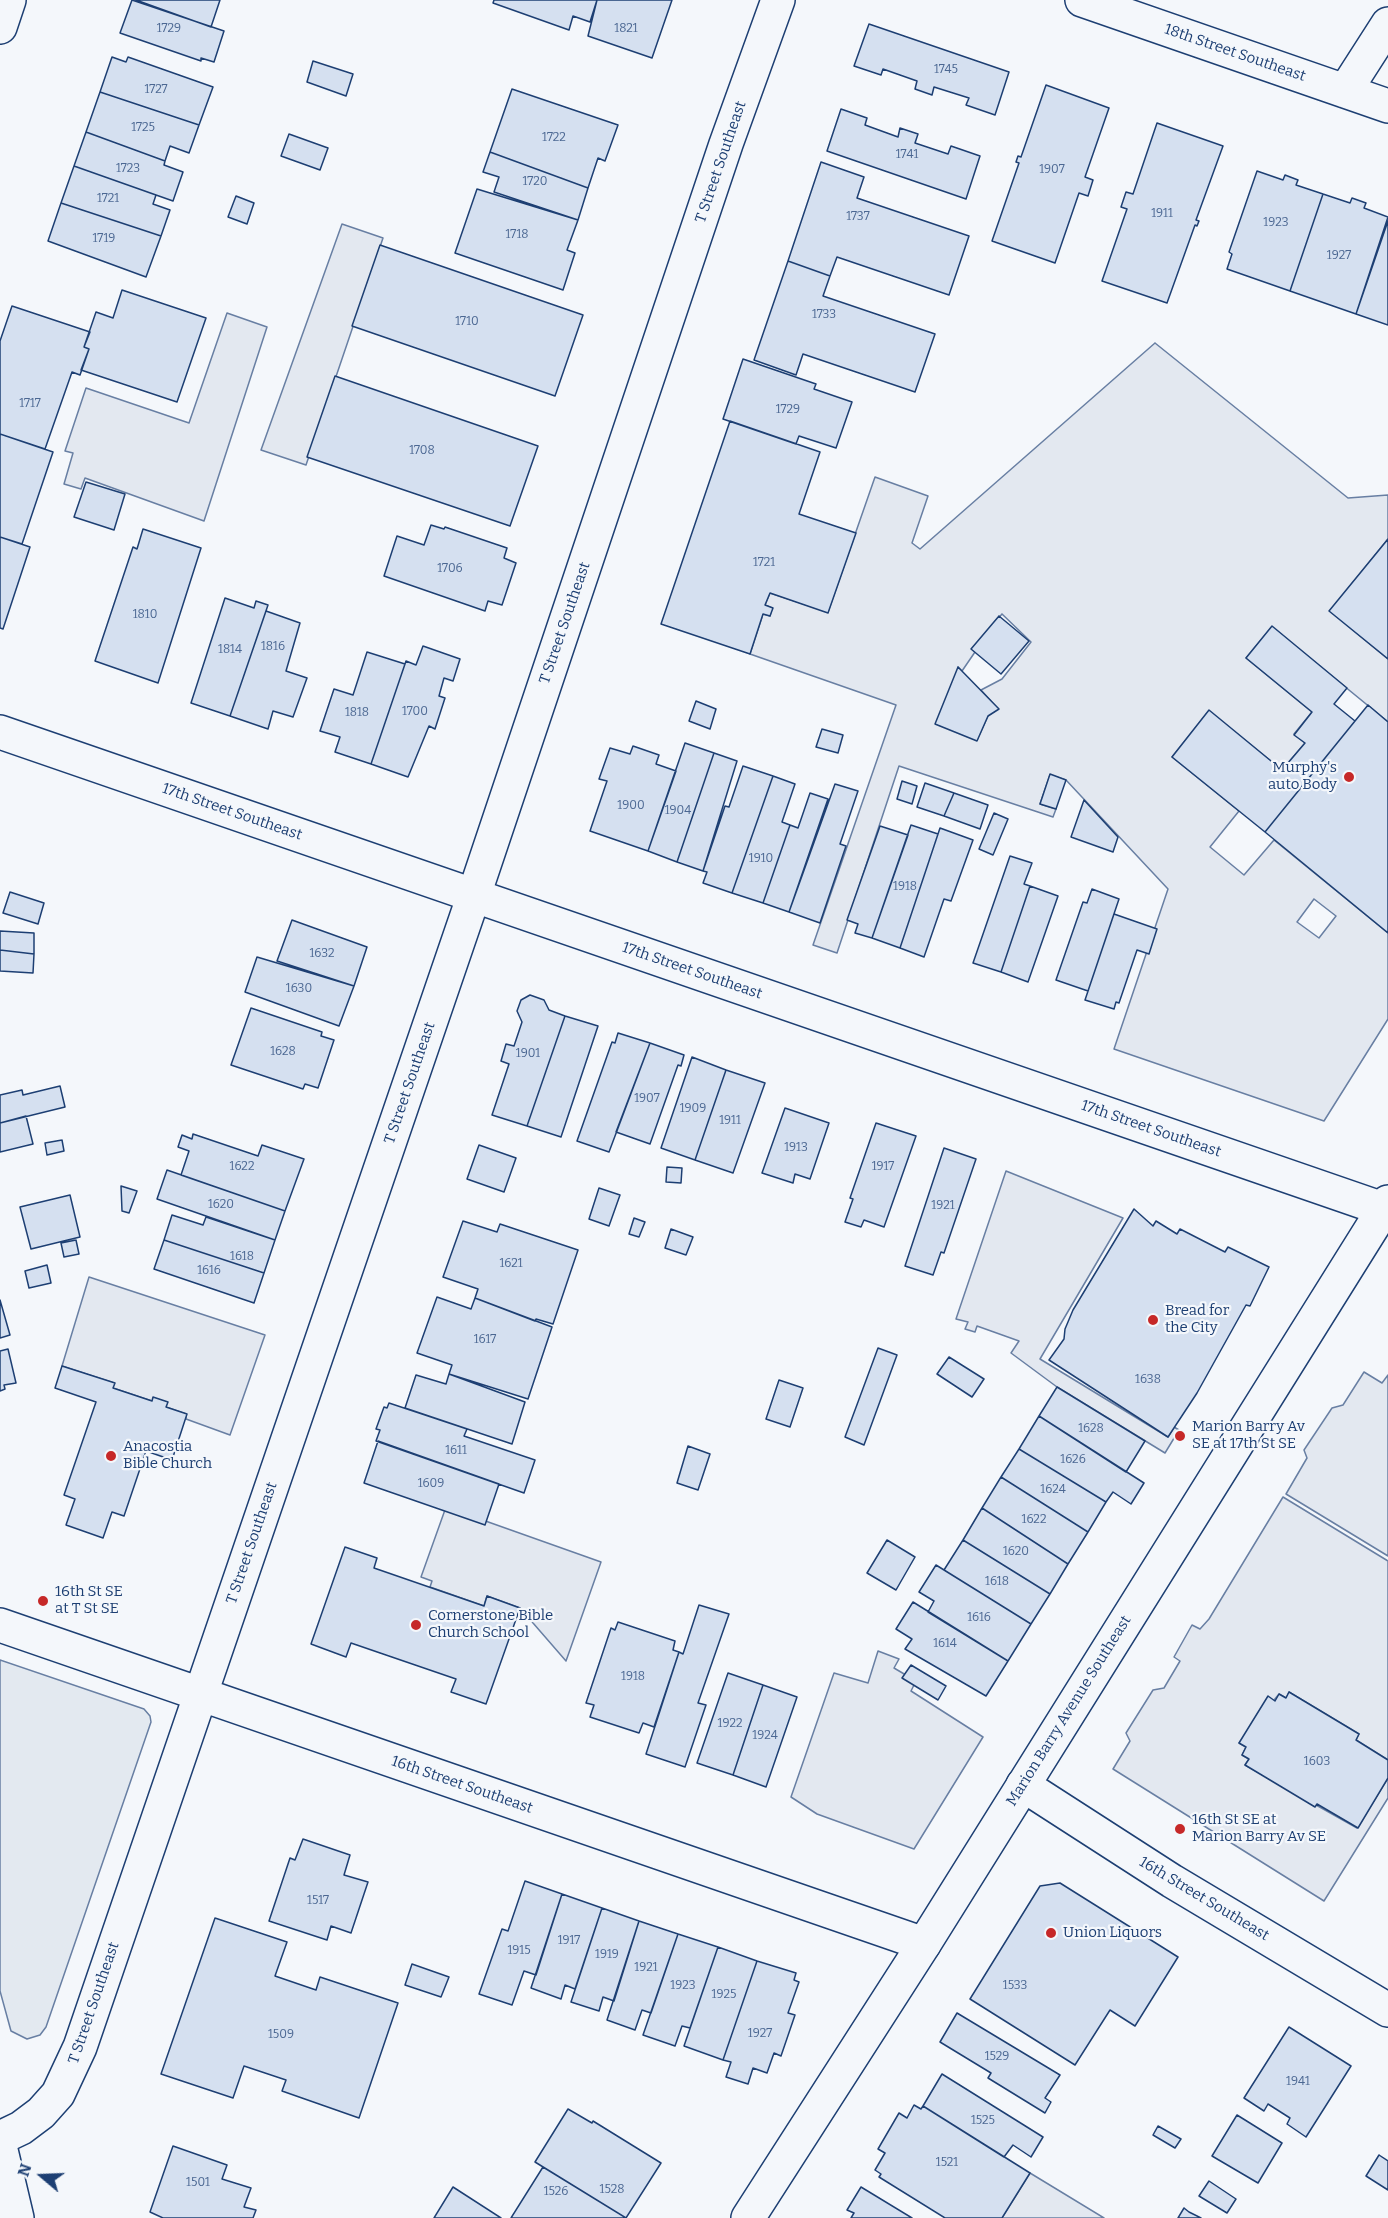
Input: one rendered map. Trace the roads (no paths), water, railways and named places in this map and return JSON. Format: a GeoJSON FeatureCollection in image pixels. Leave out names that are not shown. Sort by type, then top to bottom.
{"type":"FeatureCollection","features":[{"type":"Feature","properties":{"kind":"street"},"geometry":{"type":"LineString","coordinates":[[0,27],[9,0]]}},
{"type":"Feature","properties":{"kind":"street","name":"T Street Southeast"},"geometry":{"type":"LineString","coordinates":[[0,2138],[21,2128],[42,2113],[58,2094],[71,2071],[474,895],[719,167],[778,0]]}},
{"type":"Feature","properties":{"kind":"street","name":"18th Street Southeast"},"geometry":{"type":"LineString","coordinates":[[1082,0],[1388,106]]}},
{"type":"Feature","properties":{"kind":"street"},"geometry":{"type":"LineString","coordinates":[[1345,91],[1388,24]]}},
{"type":"Feature","properties":{"kind":"street","name":"17th Street Southeast"},"geometry":{"type":"LineString","coordinates":[[0,732],[1386,1205]]}},
{"type":"Feature","properties":{"kind":"street","name":"Marion Barry Avenue Southeast"},"geometry":{"type":"LineString","coordinates":[[748,2218],[924,1944],[1386,1205]]}},
{"type":"Feature","properties":{"kind":"street","name":"16th Street Southeast"},"geometry":{"type":"LineString","coordinates":[[0,1625],[924,1944]]}},
{"type":"Feature","properties":{"kind":"street","name":"16th Street Southeast"},"geometry":{"type":"LineString","coordinates":[[1023,1785],[1172,1881],[1388,2010]]}},
{"type":"Feature","properties":{"kind":"street"},"geometry":{"type":"LineString","coordinates":[[0,2146],[17,2218]]}},
{"type":"Feature","properties":{"kind":"place","name":"Murphy's auto Body"},"geometry":{"type":"Point","coordinates":[1349,777]}},
{"type":"Feature","properties":{"kind":"place","name":"Bread for the City"},"geometry":{"type":"Point","coordinates":[1153,1320]}},
{"type":"Feature","properties":{"kind":"place","name":"Marion Barry Av SE at 17th St SE"},"geometry":{"type":"Point","coordinates":[1180,1436]}},
{"type":"Feature","properties":{"kind":"place","name":"Anacostia Bible Church"},"geometry":{"type":"Point","coordinates":[111,1456]}},
{"type":"Feature","properties":{"kind":"place","name":"16th St SE at T St SE"},"geometry":{"type":"Point","coordinates":[43,1601]}},
{"type":"Feature","properties":{"kind":"place","name":"Cornerstone Bible Church School"},"geometry":{"type":"Point","coordinates":[416,1625]}},
{"type":"Feature","properties":{"kind":"place","name":"16th St SE at Marion Barry Av SE"},"geometry":{"type":"Point","coordinates":[1180,1829]}},
{"type":"Feature","properties":{"kind":"place","name":"Union Liquors"},"geometry":{"type":"Point","coordinates":[1051,1933]}}]}
